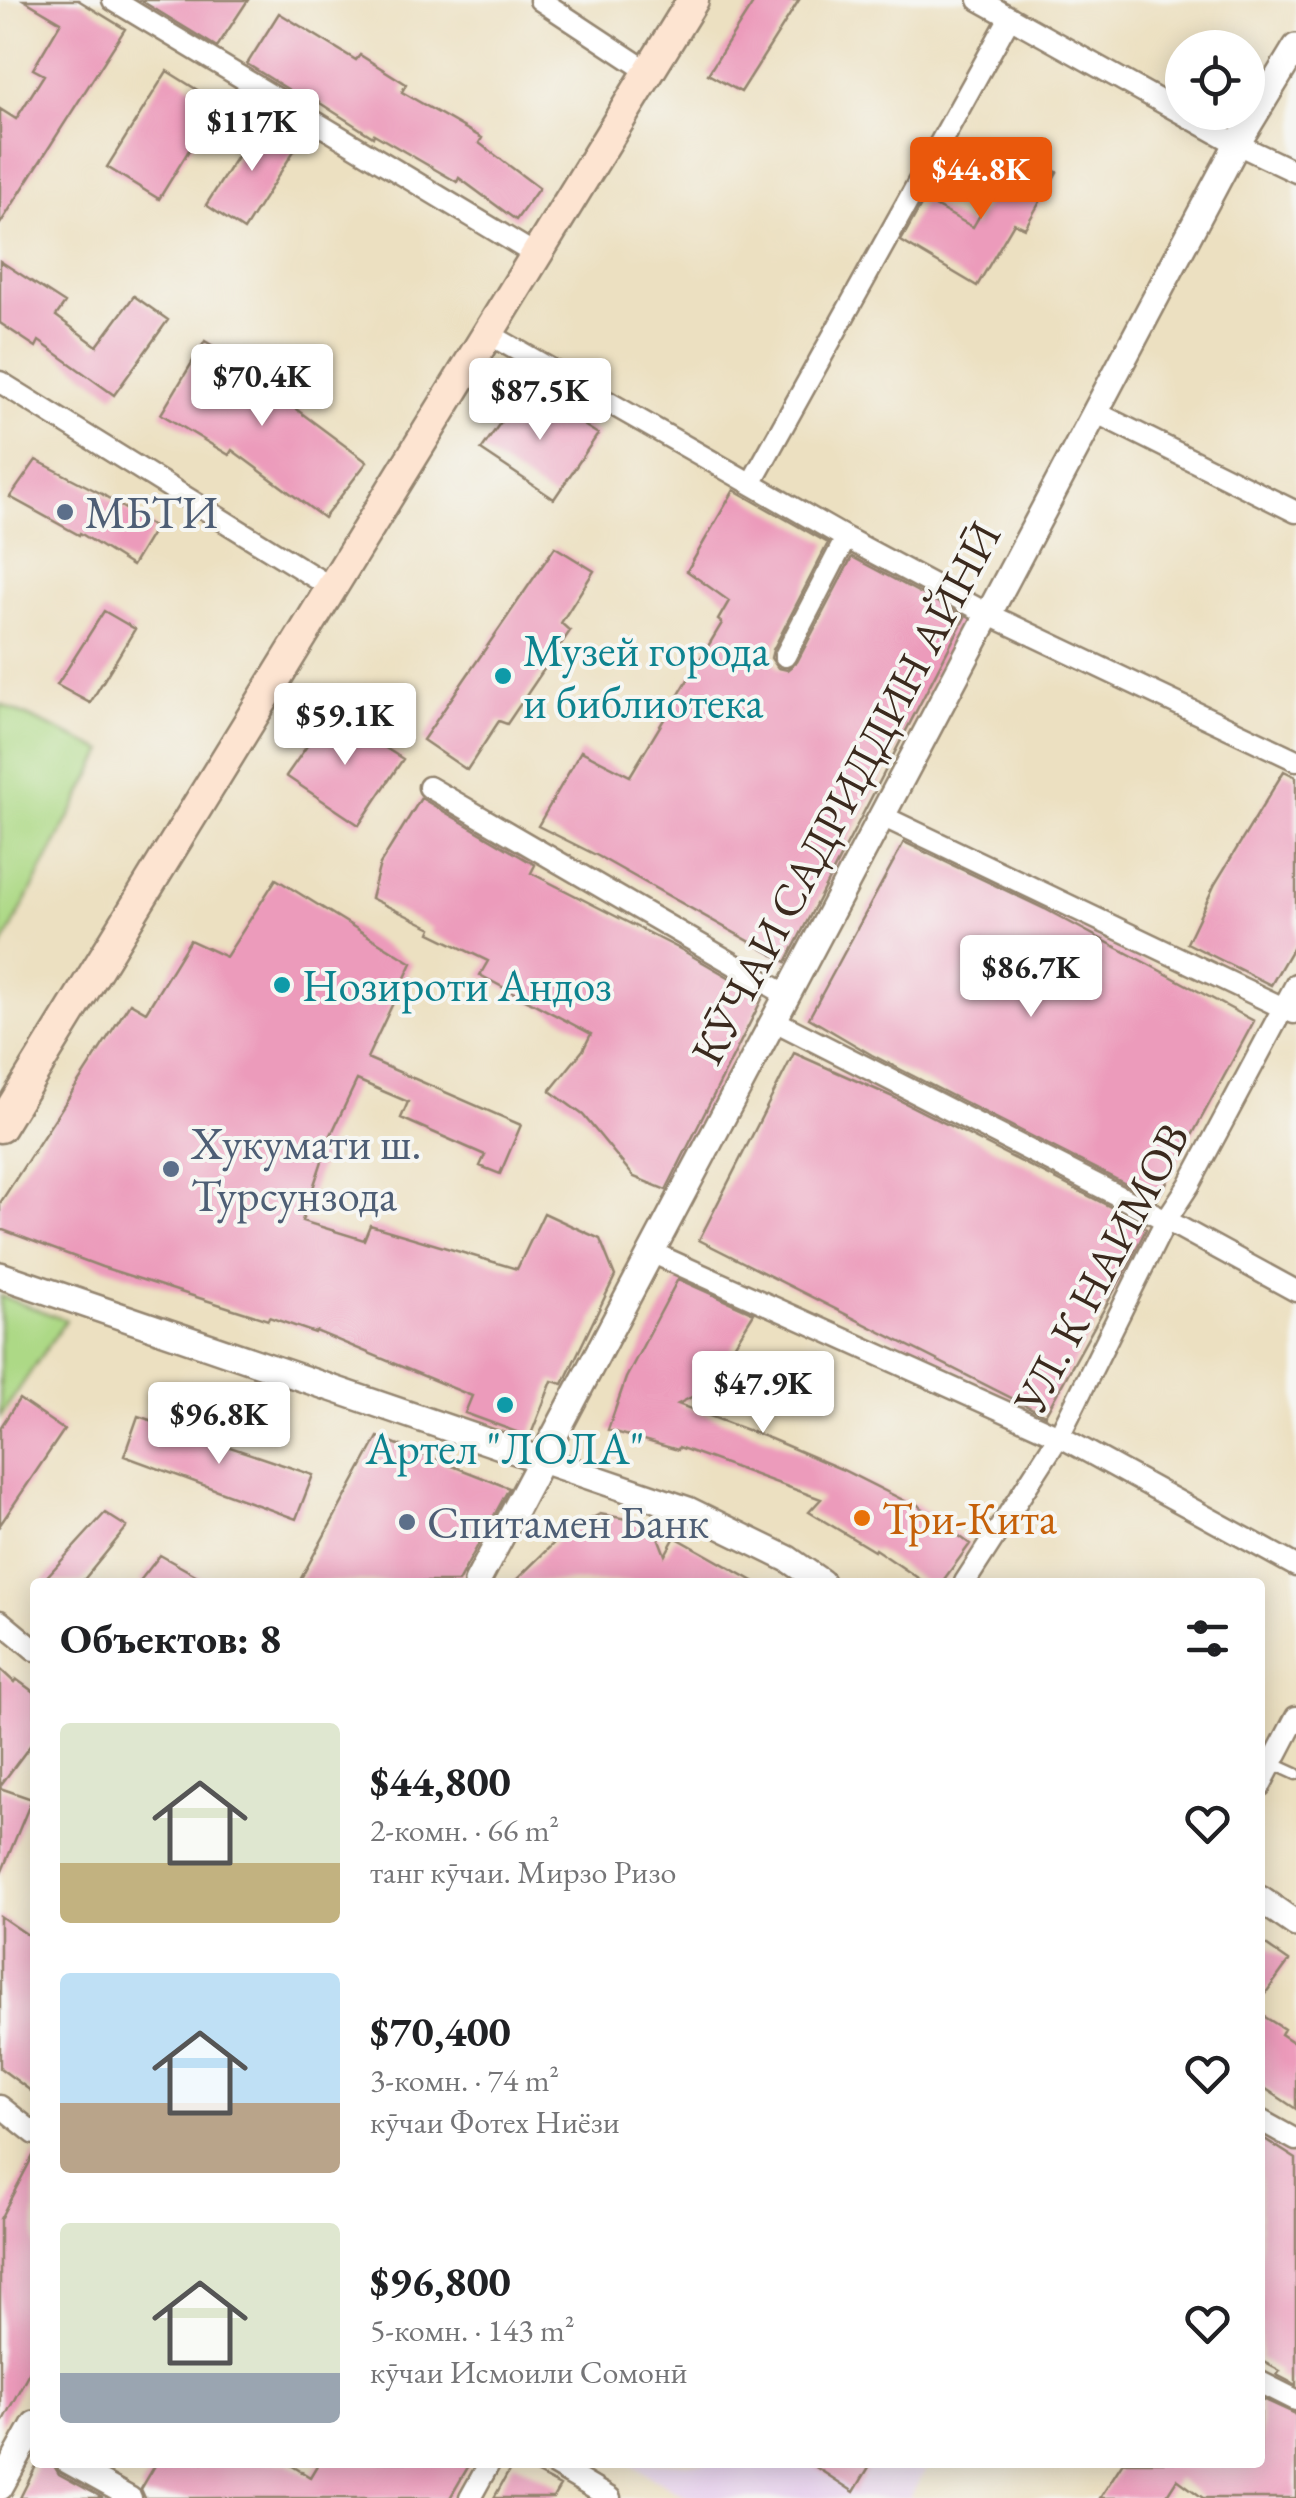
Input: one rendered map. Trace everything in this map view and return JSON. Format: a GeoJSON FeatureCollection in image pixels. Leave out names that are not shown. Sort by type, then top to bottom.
{"type":"FeatureCollection","features":[{"type":"Feature","properties":{"kind":"main road"},"geometry":{"type":"LineString","coordinates":[[0,1127],[693,0]]}},
{"type":"Feature","properties":{"kind":"street"},"geometry":{"type":"LineString","coordinates":[[113,0],[536,255]]}},
{"type":"Feature","properties":{"kind":"street"},"geometry":{"type":"LineString","coordinates":[[540,0],[649,72]]}},
{"type":"Feature","properties":{"kind":"street"},"geometry":{"type":"LineString","coordinates":[[979,0],[1238,144],[1296,172]]}},
{"type":"Feature","properties":{"kind":"street"},"geometry":{"type":"LineString","coordinates":[[752,482],[1010,18]]}},
{"type":"Feature","properties":{"kind":"street","name":"КӮЧАИ САДРИДДИН АЙНӢ"},"geometry":{"type":"LineString","coordinates":[[480,1578],[1095,412],[1238,144],[1296,47]]}},
{"type":"Feature","properties":{"kind":"street"},"geometry":{"type":"LineString","coordinates":[[489,334],[846,538],[988,614],[1296,760]]}},
{"type":"Feature","properties":{"kind":"street"},"geometry":{"type":"LineString","coordinates":[[0,382],[332,588]]}},
{"type":"Feature","properties":{"kind":"street"},"geometry":{"type":"LineString","coordinates":[[1095,412],[1296,512]]}},
{"type":"Feature","properties":{"kind":"street"},"geometry":{"type":"LineString","coordinates":[[785,656],[846,538]]}},
{"type":"Feature","properties":{"kind":"street"},"geometry":{"type":"LineString","coordinates":[[428,787],[787,995]]}},
{"type":"Feature","properties":{"kind":"street"},"geometry":{"type":"LineString","coordinates":[[882,816],[1290,1010]]}},
{"type":"Feature","properties":{"kind":"street","name":"УЛ. К НАИМОВ"},"geometry":{"type":"LineString","coordinates":[[968,1578],[1060,1436],[1166,1220],[1290,1010],[1296,984]]}},
{"type":"Feature","properties":{"kind":"street"},"geometry":{"type":"LineString","coordinates":[[772,1020],[1166,1220],[1296,1292]]}},
{"type":"Feature","properties":{"kind":"street"},"geometry":{"type":"LineString","coordinates":[[651,1252],[1060,1436],[1296,1566]]}},
{"type":"Feature","properties":{"kind":"street"},"geometry":{"type":"LineString","coordinates":[[0,1275],[688,1510],[788,1560],[815,1578]]}},
{"type":"Feature","properties":{"kind":"street"},"geometry":{"type":"LineString","coordinates":[[0,1621],[30,1646]]}},
{"type":"Feature","properties":{"kind":"street"},"geometry":{"type":"LineString","coordinates":[[1265,1776],[1296,1717]]}},
{"type":"Feature","properties":{"kind":"street"},"geometry":{"type":"LineString","coordinates":[[1265,1902],[1296,1924]]}},
{"type":"Feature","properties":{"kind":"street"},"geometry":{"type":"LineString","coordinates":[[0,2106],[30,2130]]}},
{"type":"Feature","properties":{"kind":"street"},"geometry":{"type":"LineString","coordinates":[[1265,2123],[1296,2140]]}},
{"type":"Feature","properties":{"kind":"street"},"geometry":{"type":"LineString","coordinates":[[1265,2384],[1296,2400]]}},
{"type":"Feature","properties":{"kind":"street"},"geometry":{"type":"LineString","coordinates":[[0,2487],[30,2440]]}},
{"type":"Feature","properties":{"kind":"street"},"geometry":{"type":"LineString","coordinates":[[77,2468],[131,2498]]}},
{"type":"Feature","properties":{"kind":"street"},"geometry":{"type":"LineString","coordinates":[[470,2498],[487,2468]]}},
{"type":"Feature","properties":{"kind":"street"},"geometry":{"type":"LineString","coordinates":[[558,2468],[610,2498]]}},
{"type":"Feature","properties":{"kind":"lane"},"geometry":{"type":"LineString","coordinates":[[1272,1763],[1296,1774]]}},
{"type":"Feature","properties":{"kind":"shaded area"},"geometry":{"type":"Polygon","coordinates":[[[637,2468],[926,2468],[910,2498],[688,2498],[637,2468]]]}},
{"type":"Feature","properties":{"kind":"green space"},"geometry":{"type":"Polygon","coordinates":[[[0,704],[104,751],[0,951],[0,704]]]}},
{"type":"Feature","properties":{"kind":"green space"},"geometry":{"type":"Polygon","coordinates":[[[0,1296],[66,1320],[0,1417],[0,1296]]]}},
{"type":"Feature","properties":{"kind":"building"},"geometry":{"type":"Polygon","coordinates":[[[24,0],[78,0],[125,29],[0,224],[0,109],[16,119],[44,75],[33,69],[61,22],[24,0]]]}},
{"type":"Feature","properties":{"kind":"building"},"geometry":{"type":"Polygon","coordinates":[[[140,0],[248,0],[217,47],[140,0]]]}},
{"type":"Feature","properties":{"kind":"building"},"geometry":{"type":"Polygon","coordinates":[[[755,0],[799,0],[741,92],[708,74],[755,0]]]}},
{"type":"Feature","properties":{"kind":"building"},"geometry":{"type":"Polygon","coordinates":[[[279,13],[356,60],[360,55],[406,84],[402,92],[482,138],[479,143],[539,188],[516,220],[459,178],[457,182],[374,134],[373,137],[309,96],[307,101],[247,64],[279,13]]]}},
{"type":"Feature","properties":{"kind":"building"},"geometry":{"type":"Polygon","coordinates":[[[167,71],[218,103],[159,199],[107,167],[167,71]]]}},
{"type":"Feature","properties":{"kind":"building"},"geometry":{"type":"Polygon","coordinates":[[[261,119],[299,143],[244,230],[206,205],[261,119]]]}},
{"type":"Feature","properties":{"kind":"building"},"geometry":{"type":"Polygon","coordinates":[[[1016,152],[1057,172],[1025,228],[1014,223],[977,286],[901,241],[924,200],[973,227],[1016,152]]]}},
{"type":"Feature","properties":{"kind":"building"},"geometry":{"type":"Polygon","coordinates":[[[0,261],[65,303],[56,316],[97,346],[134,296],[168,320],[114,395],[39,341],[36,347],[0,323],[0,261]]]}},
{"type":"Feature","properties":{"kind":"building"},"geometry":{"type":"Polygon","coordinates":[[[205,341],[273,382],[269,389],[367,462],[324,518],[232,450],[229,455],[161,414],[205,341]]]}},
{"type":"Feature","properties":{"kind":"building"},"geometry":{"type":"Polygon","coordinates":[[[525,388],[598,434],[554,499],[481,450],[525,388]]]}},
{"type":"Feature","properties":{"kind":"building"},"geometry":{"type":"Polygon","coordinates":[[[36,460],[102,494],[155,528],[132,566],[80,533],[10,497],[36,460]]]}},
{"type":"Feature","properties":{"kind":"building"},"geometry":{"type":"Polygon","coordinates":[[[734,490],[828,543],[773,650],[771,658],[778,668],[787,670],[797,662],[852,557],[965,617],[786,962],[538,826],[581,751],[630,776],[722,623],[718,620],[729,601],[687,571],[734,490]]]}},
{"type":"Feature","properties":{"kind":"building","name":"Музей города и библиотека"},"geometry":{"type":"Polygon","coordinates":[[[555,547],[594,571],[561,623],[570,631],[507,724],[499,721],[467,770],[423,740],[555,547]]]}},
{"type":"Feature","properties":{"kind":"building"},"geometry":{"type":"Polygon","coordinates":[[[104,611],[135,629],[90,703],[57,685],[104,611]]]}},
{"type":"Feature","properties":{"kind":"building"},"geometry":{"type":"Polygon","coordinates":[[[330,713],[403,759],[359,825],[286,776],[330,713]]]}},
{"type":"Feature","properties":{"kind":"building"},"geometry":{"type":"Polygon","coordinates":[[[1284,771],[1296,777],[1296,942],[1271,985],[1187,943],[1215,884],[1284,771]]]}},
{"type":"Feature","properties":{"kind":"building"},"geometry":{"type":"Polygon","coordinates":[[[421,798],[535,865],[531,873],[680,949],[763,997],[666,1190],[634,1177],[583,1115],[550,1091],[591,1034],[480,975],[488,961],[371,898],[380,864],[421,798]]]}},
{"type":"Feature","properties":{"kind":"building"},"geometry":{"type":"Polygon","coordinates":[[[904,842],[1045,909],[1254,1021],[1157,1200],[872,1055],[809,1018],[904,842]]]}},
{"type":"Feature","properties":{"kind":"building"},"geometry":{"type":"Polygon","coordinates":[[[276,879],[412,963],[367,1058],[521,1125],[500,1174],[480,1166],[485,1155],[401,1118],[408,1102],[357,1080],[330,1137],[302,1221],[364,1240],[370,1225],[517,1269],[544,1213],[600,1239],[615,1276],[563,1384],[552,1381],[530,1437],[465,1413],[472,1396],[316,1331],[269,1317],[268,1320],[102,1267],[0,1229],[0,1203],[130,1003],[146,1012],[190,940],[226,957],[276,879]]]}},
{"type":"Feature","properties":{"kind":"building"},"geometry":{"type":"Polygon","coordinates":[[[794,1053],[893,1097],[1144,1224],[1146,1229],[1129,1264],[1045,1415],[699,1240],[794,1053]]]}},
{"type":"Feature","properties":{"kind":"building"},"geometry":{"type":"Polygon","coordinates":[[[678,1279],[754,1313],[707,1389],[678,1404],[771,1439],[915,1503],[970,1544],[945,1578],[918,1578],[809,1512],[821,1499],[679,1447],[678,1450],[608,1430],[626,1378],[678,1279]]]}},
{"type":"Feature","properties":{"kind":"building"},"geometry":{"type":"Polygon","coordinates":[[[19,1399],[64,1430],[0,1525],[0,1428],[19,1399]]]}},
{"type":"Feature","properties":{"kind":"building"},"geometry":{"type":"Polygon","coordinates":[[[138,1416],[313,1475],[296,1519],[124,1456],[138,1416]]]}},
{"type":"Feature","properties":{"kind":"building"},"geometry":{"type":"Polygon","coordinates":[[[378,1437],[509,1488],[460,1578],[301,1578],[378,1437]]]}},
{"type":"Feature","properties":{"kind":"building"},"geometry":{"type":"Polygon","coordinates":[[[105,1513],[127,1527],[85,1578],[46,1578],[105,1513]]]}},
{"type":"Feature","properties":{"kind":"building"},"geometry":{"type":"Polygon","coordinates":[[[600,1514],[653,1524],[665,1555],[675,1537],[748,1578],[518,1578],[563,1534],[600,1514]]]}},
{"type":"Feature","properties":{"kind":"building"},"geometry":{"type":"Polygon","coordinates":[[[160,1555],[201,1578],[142,1578],[160,1555]]]}},
{"type":"Feature","properties":{"kind":"building"},"geometry":{"type":"Polygon","coordinates":[[[0,1669],[30,1689],[30,1746],[0,1786],[0,1669]]]}},
{"type":"Feature","properties":{"kind":"building"},"geometry":{"type":"Polygon","coordinates":[[[0,1788],[30,1798],[30,1804],[0,1876],[0,1788]]]}},
{"type":"Feature","properties":{"kind":"building"},"geometry":{"type":"Polygon","coordinates":[[[0,1916],[30,1937],[30,2090],[0,2068],[0,1916]]]}},
{"type":"Feature","properties":{"kind":"building"},"geometry":{"type":"Polygon","coordinates":[[[1265,1944],[1289,1961],[1265,1994],[1265,1944]]]}},
{"type":"Feature","properties":{"kind":"building"},"geometry":{"type":"Polygon","coordinates":[[[1265,2017],[1284,2029],[1281,2034],[1296,2044],[1296,2109],[1265,2088],[1265,2017]]]}},
{"type":"Feature","properties":{"kind":"building"},"geometry":{"type":"Polygon","coordinates":[[[1265,2139],[1296,2159],[1296,2385],[1277,2375],[1280,2371],[1265,2363],[1265,2139]]]}},
{"type":"Feature","properties":{"kind":"building"},"geometry":{"type":"Polygon","coordinates":[[[30,2162],[30,2370],[0,2426],[0,2219],[30,2162]]]}},
{"type":"Feature","properties":{"kind":"building"},"geometry":{"type":"Polygon","coordinates":[[[1265,2400],[1296,2414],[1296,2498],[1203,2498],[1177,2479],[1165,2498],[1100,2498],[1119,2468],[1265,2468],[1265,2400]]]}},
{"type":"Feature","properties":{"kind":"building"},"geometry":{"type":"Polygon","coordinates":[[[35,2468],[55,2468],[59,2474],[103,2498],[20,2498],[35,2468]]]}},
{"type":"Feature","properties":{"kind":"building"},"geometry":{"type":"Polygon","coordinates":[[[153,2468],[296,2468],[310,2477],[315,2468],[468,2468],[450,2498],[145,2498],[141,2489],[153,2468]]]}},
{"type":"Feature","properties":{"kind":"building"},"geometry":{"type":"Polygon","coordinates":[[[511,2468],[526,2468],[560,2486],[553,2498],[494,2498],[511,2468]]]}},
{"type":"Feature","properties":{"kind":"building"},"geometry":{"type":"Polygon","coordinates":[[[817,2468],[868,2468],[854,2492],[817,2468]]]}},
{"type":"Feature","properties":{"kind":"place","name":"МБТИ"},"geometry":{"type":"Point","coordinates":[65,512]}},
{"type":"Feature","properties":{"kind":"place","name":"Музей города и библиотека"},"geometry":{"type":"Point","coordinates":[503,676]}},
{"type":"Feature","properties":{"kind":"place","name":"Нозироти Андоз"},"geometry":{"type":"Point","coordinates":[282,985]}},
{"type":"Feature","properties":{"kind":"place","name":"Хукумати ш. Турсунзода"},"geometry":{"type":"Point","coordinates":[171,1169]}},
{"type":"Feature","properties":{"kind":"place","name":"Артел \"ЛОЛА\""},"geometry":{"type":"Point","coordinates":[505,1405]}},
{"type":"Feature","properties":{"kind":"place","name":"Три-Кита"},"geometry":{"type":"Point","coordinates":[862,1518]}},
{"type":"Feature","properties":{"kind":"place","name":"Спитамен Банк"},"geometry":{"type":"Point","coordinates":[407,1522]}}]}
